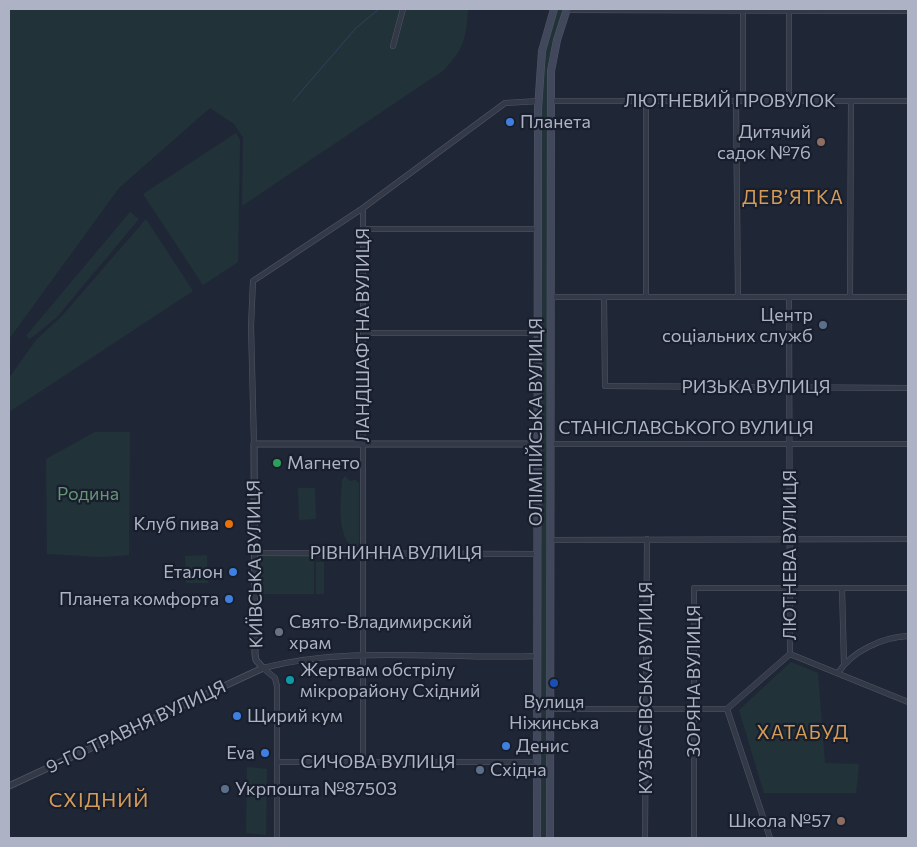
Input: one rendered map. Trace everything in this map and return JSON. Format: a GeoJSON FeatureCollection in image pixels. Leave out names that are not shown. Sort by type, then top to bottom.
{"type":"FeatureCollection","features":[{"type":"Feature","properties":{"kind":"main road","name":"ОЛІМПІЙСЬКА ВУЛИЦЯ"},"geometry":{"type":"LineString","coordinates":[[538,838],[539,101],[542,51],[554,9]]}},
{"type":"Feature","properties":{"kind":"main road","name":"ОЛІМПІЙСЬКА ВУЛИЦЯ"},"geometry":{"type":"LineString","coordinates":[[550,838],[552,62],[565,9]]}},
{"type":"Feature","properties":{"kind":"main road"},"geometry":{"type":"LineString","coordinates":[[539,101],[552,101]]}},
{"type":"Feature","properties":{"kind":"main road","name":"СТАНІСЛАВСЬКОГО ВУЛИЦЯ"},"geometry":{"type":"LineString","coordinates":[[538,444],[551,444]]}},
{"type":"Feature","properties":{"kind":"main road"},"geometry":{"type":"LineString","coordinates":[[537,709],[550,709]]}},
{"type":"Feature","properties":{"kind":"street"},"geometry":{"type":"LineString","coordinates":[[393,46],[403,9]]}},
{"type":"Feature","properties":{"kind":"street"},"geometry":{"type":"LineString","coordinates":[[565,9],[908,11]]}},
{"type":"Feature","properties":{"kind":"street"},"geometry":{"type":"LineString","coordinates":[[789,10],[789,101]]}},
{"type":"Feature","properties":{"kind":"street"},"geometry":{"type":"LineString","coordinates":[[743,11],[743,101]]}},
{"type":"Feature","properties":{"kind":"street"},"geometry":{"type":"LineString","coordinates":[[363,208],[505,103],[539,101]]}},
{"type":"Feature","properties":{"kind":"street","name":"ЛЮТНЕВИЙ ПРОВУЛОК"},"geometry":{"type":"LineString","coordinates":[[552,101],[908,102]]}},
{"type":"Feature","properties":{"kind":"street"},"geometry":{"type":"LineString","coordinates":[[646,101],[646,297]]}},
{"type":"Feature","properties":{"kind":"street"},"geometry":{"type":"LineString","coordinates":[[736,101],[738,297]]}},
{"type":"Feature","properties":{"kind":"street"},"geometry":{"type":"LineString","coordinates":[[850,297],[851,101]]}},
{"type":"Feature","properties":{"kind":"street","name":"ЛАНДШАФТНА ВУЛИЦЯ"},"geometry":{"type":"LineString","coordinates":[[363,208],[363,762]]}},
{"type":"Feature","properties":{"kind":"street","name":"КИЇВСЬКА ВУЛИЦЯ"},"geometry":{"type":"LineString","coordinates":[[277,838],[277,686],[275,678],[263,668],[256,658],[251,330],[254,281],[363,208]]}},
{"type":"Feature","properties":{"kind":"street"},"geometry":{"type":"LineString","coordinates":[[363,229],[538,230]]}},
{"type":"Feature","properties":{"kind":"street"},"geometry":{"type":"LineString","coordinates":[[550,297],[908,297]]}},
{"type":"Feature","properties":{"kind":"street","name":"РИЗЬКА ВУЛИЦЯ"},"geometry":{"type":"LineString","coordinates":[[604,297],[605,386],[908,388]]}},
{"type":"Feature","properties":{"kind":"street","name":"ЛЮТНЕВА ВУЛИЦЯ"},"geometry":{"type":"LineString","coordinates":[[727,709],[790,654],[790,297]]}},
{"type":"Feature","properties":{"kind":"street"},"geometry":{"type":"LineString","coordinates":[[363,333],[539,333]]}},
{"type":"Feature","properties":{"kind":"street","name":"СТАНІСЛАВСЬКОГО ВУЛИЦЯ"},"geometry":{"type":"LineString","coordinates":[[254,444],[538,444]]}},
{"type":"Feature","properties":{"kind":"street","name":"СТАНІСЛАВСЬКОГО ВУЛИЦЯ"},"geometry":{"type":"LineString","coordinates":[[551,444],[908,444]]}},
{"type":"Feature","properties":{"kind":"street","name":"КУЗБАСІВСЬКА ВУЛИЦЯ"},"geometry":{"type":"LineString","coordinates":[[645,838],[647,539]]}},
{"type":"Feature","properties":{"kind":"street"},"geometry":{"type":"LineString","coordinates":[[550,540],[908,539]]}},
{"type":"Feature","properties":{"kind":"street","name":"РІВНИННА ВУЛИЦЯ"},"geometry":{"type":"LineString","coordinates":[[255,553],[538,554]]}},
{"type":"Feature","properties":{"kind":"street","name":"ЗОРЯНА ВУЛИЦЯ"},"geometry":{"type":"LineString","coordinates":[[694,838],[694,588],[908,588]]}},
{"type":"Feature","properties":{"kind":"street"},"geometry":{"type":"LineString","coordinates":[[842,588],[844,664]]}},
{"type":"Feature","properties":{"kind":"street"},"geometry":{"type":"LineString","coordinates":[[838,673],[844,664],[865,649],[883,640],[908,636]]}},
{"type":"Feature","properties":{"kind":"street"},"geometry":{"type":"LineString","coordinates":[[790,654],[908,702]]}},
{"type":"Feature","properties":{"kind":"street"},"geometry":{"type":"LineString","coordinates":[[263,668],[297,661],[363,655],[538,656]]}},
{"type":"Feature","properties":{"kind":"street","name":"9-ГО ТРАВНЯ ВУЛИЦЯ"},"geometry":{"type":"LineString","coordinates":[[9,786],[263,668]]}},
{"type":"Feature","properties":{"kind":"street"},"geometry":{"type":"LineString","coordinates":[[550,709],[727,709],[770,838]]}},
{"type":"Feature","properties":{"kind":"street","name":"СИЧОВА ВУЛИЦЯ"},"geometry":{"type":"LineString","coordinates":[[278,762],[538,762]]}},
{"type":"Feature","properties":{"kind":"green space"},"geometry":{"type":"Polygon","coordinates":[[[9,9],[468,9],[463,42],[456,55],[444,70],[242,206],[243,138],[234,124],[210,108],[119,188],[9,339],[9,9]]]}},
{"type":"Feature","properties":{"kind":"green space"},"geometry":{"type":"Polygon","coordinates":[[[554,9],[567,9],[554,54],[550,838],[537,838],[539,77],[554,9]]]}},
{"type":"Feature","properties":{"kind":"green space"},"geometry":{"type":"Polygon","coordinates":[[[236,133],[240,140],[238,262],[203,285],[143,194],[236,133]]]}},
{"type":"Feature","properties":{"kind":"green space"},"geometry":{"type":"Polygon","coordinates":[[[130,212],[139,219],[57,317],[30,339],[26,336],[130,212]]]}},
{"type":"Feature","properties":{"kind":"green space"},"geometry":{"type":"Polygon","coordinates":[[[146,219],[193,291],[9,412],[9,378],[36,340],[61,317],[146,219]]]}},
{"type":"Feature","properties":{"kind":"green space","name":"Родина"},"geometry":{"type":"Polygon","coordinates":[[[95,432],[130,432],[129,555],[101,557],[47,554],[46,459],[95,432]]]}},
{"type":"Feature","properties":{"kind":"green space"},"geometry":{"type":"Polygon","coordinates":[[[345,476],[350,481],[355,480],[359,483],[359,542],[357,548],[348,543],[342,527],[342,480],[345,476]]]}},
{"type":"Feature","properties":{"kind":"green space"},"geometry":{"type":"Polygon","coordinates":[[[298,488],[315,488],[316,519],[299,520],[298,488]]]}},
{"type":"Feature","properties":{"kind":"green space"},"geometry":{"type":"Polygon","coordinates":[[[261,554],[314,554],[314,594],[261,594],[261,554]]]}},
{"type":"Feature","properties":{"kind":"green space"},"geometry":{"type":"Polygon","coordinates":[[[207,555],[208,583],[186,583],[185,556],[207,555]]]}},
{"type":"Feature","properties":{"kind":"green space"},"geometry":{"type":"Polygon","coordinates":[[[316,562],[324,562],[324,594],[316,594],[316,562]]]}},
{"type":"Feature","properties":{"kind":"green space"},"geometry":{"type":"Polygon","coordinates":[[[791,662],[818,673],[825,763],[859,764],[856,793],[764,793],[739,710],[791,662]]]}},
{"type":"Feature","properties":{"kind":"green space"},"geometry":{"type":"Polygon","coordinates":[[[247,767],[267,769],[266,835],[246,833],[247,767]]]}},
{"type":"Feature","properties":{"kind":"waterway"},"geometry":{"type":"LineString","coordinates":[[293,101],[356,28],[379,9]]}},
{"type":"Feature","properties":{"kind":"place","name":"Планета"},"geometry":{"type":"Point","coordinates":[510,122]}},
{"type":"Feature","properties":{"kind":"place","name":"Дитячий садок №76"},"geometry":{"type":"Point","coordinates":[821,142]}},
{"type":"Feature","properties":{"kind":"place","name":"Центр соціальних служб"},"geometry":{"type":"Point","coordinates":[823,325]}},
{"type":"Feature","properties":{"kind":"place","name":"Магнето"},"geometry":{"type":"Point","coordinates":[277,463]}},
{"type":"Feature","properties":{"kind":"place","name":"Клуб пива"},"geometry":{"type":"Point","coordinates":[229,524]}},
{"type":"Feature","properties":{"kind":"place","name":"Еталон"},"geometry":{"type":"Point","coordinates":[233,572]}},
{"type":"Feature","properties":{"kind":"place","name":"Планета комфорта"},"geometry":{"type":"Point","coordinates":[229,599]}},
{"type":"Feature","properties":{"kind":"place","name":"Свято-Владимирский храм"},"geometry":{"type":"Point","coordinates":[279,632]}},
{"type":"Feature","properties":{"kind":"place","name":"Жертвам обстрілу мікрорайону Східний"},"geometry":{"type":"Point","coordinates":[290,680]}},
{"type":"Feature","properties":{"kind":"place","name":"Вулиця Ніжинська"},"geometry":{"type":"Point","coordinates":[554,683]}},
{"type":"Feature","properties":{"kind":"place","name":"Щирий кум"},"geometry":{"type":"Point","coordinates":[237,716]}},
{"type":"Feature","properties":{"kind":"place","name":"Денис"},"geometry":{"type":"Point","coordinates":[506,746]}},
{"type":"Feature","properties":{"kind":"place","name":"Eva"},"geometry":{"type":"Point","coordinates":[265,753]}},
{"type":"Feature","properties":{"kind":"place","name":"Східна"},"geometry":{"type":"Point","coordinates":[480,770]}},
{"type":"Feature","properties":{"kind":"place","name":"Укрпошта №87503"},"geometry":{"type":"Point","coordinates":[225,789]}},
{"type":"Feature","properties":{"kind":"place","name":"Школа №57"},"geometry":{"type":"Point","coordinates":[841,821]}},
{"type":"Feature","properties":{"kind":"district","name":"ДЕВ’ЯТКА"},"geometry":{"type":"Point","coordinates":[793,198]}},
{"type":"Feature","properties":{"kind":"district","name":"ХАТАБУД"},"geometry":{"type":"Point","coordinates":[803,733]}},
{"type":"Feature","properties":{"kind":"district","name":"СХІДНИЙ"},"geometry":{"type":"Point","coordinates":[99,800]}}]}
